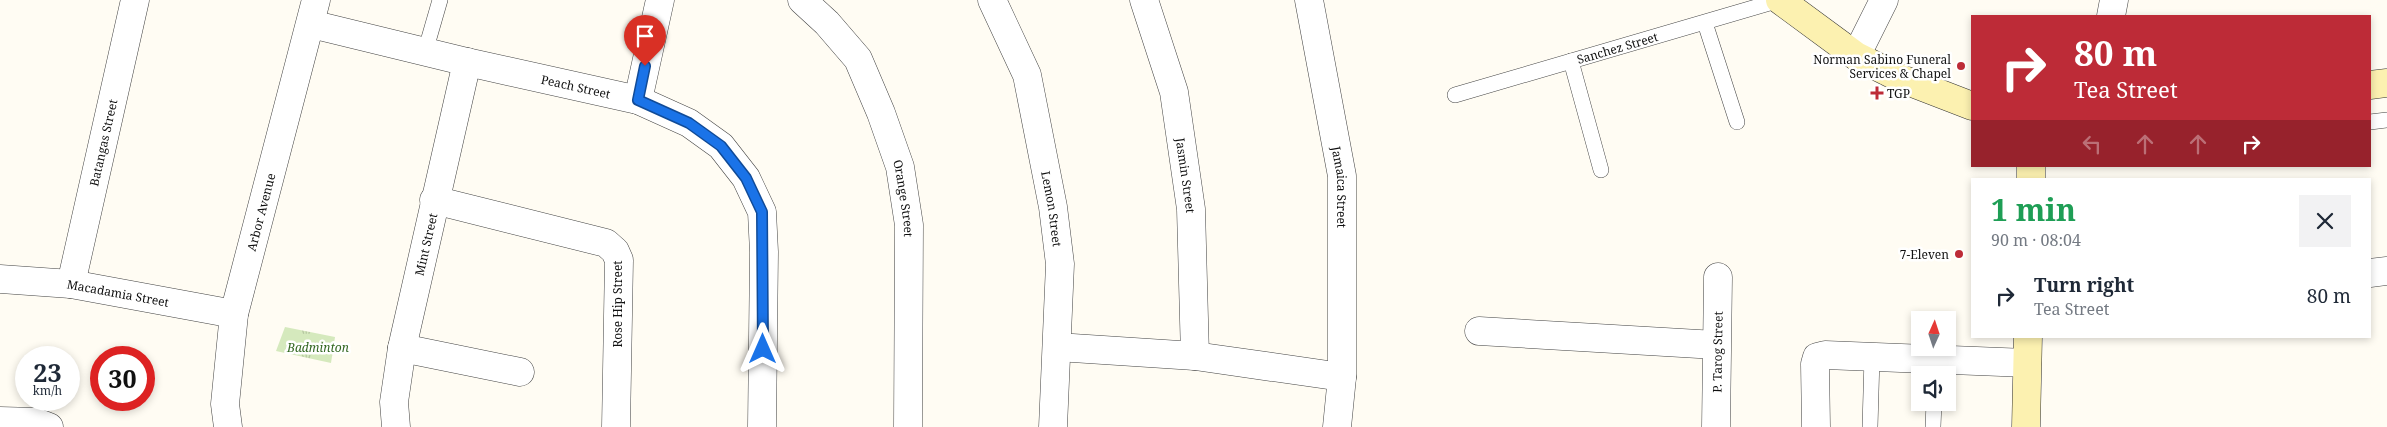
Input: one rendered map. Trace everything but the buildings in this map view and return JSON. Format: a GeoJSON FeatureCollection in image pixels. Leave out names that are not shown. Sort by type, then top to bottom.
{"type":"FeatureCollection","features":[{"type":"Feature","properties":{"kind":"main road"},"geometry":{"type":"LineString","coordinates":[[1780,0],[1856,56],[1902,79],[1971,106]]}},
{"type":"Feature","properties":{"kind":"main road"},"geometry":{"type":"LineString","coordinates":[[2371,85],[2387,83]]}},
{"type":"Feature","properties":{"kind":"main road"},"geometry":{"type":"LineString","coordinates":[[2026,427],[2028,338]]}},
{"type":"Feature","properties":{"kind":"street","name":"Batangas Street"},"geometry":{"type":"LineString","coordinates":[[71,284],[135,0]]}},
{"type":"Feature","properties":{"kind":"street"},"geometry":{"type":"LineString","coordinates":[[638,100],[660,0]]}},
{"type":"Feature","properties":{"kind":"street","name":"Orange Street"},"geometry":{"type":"LineString","coordinates":[[802,0],[827,22],[858,59],[881,113],[900,167],[909,225],[908,427]]}},
{"type":"Feature","properties":{"kind":"street","name":"Lemon Street"},"geometry":{"type":"LineString","coordinates":[[992,0],[1027,75],[1037,116],[1053,207],[1060,264],[1053,427]]}},
{"type":"Feature","properties":{"kind":"street","name":"Jasmin Street"},"geometry":{"type":"LineString","coordinates":[[1144,0],[1174,92],[1191,209],[1195,356]]}},
{"type":"Feature","properties":{"kind":"street","name":"Jamaica Street"},"geometry":{"type":"LineString","coordinates":[[1309,0],[1342,176],[1342,377],[1337,427]]}},
{"type":"Feature","properties":{"kind":"street"},"geometry":{"type":"LineString","coordinates":[[1856,56],[1884,0]]}},
{"type":"Feature","properties":{"kind":"street"},"geometry":{"type":"LineString","coordinates":[[2111,15],[2114,0]]}},
{"type":"Feature","properties":{"kind":"street","name":"Peach Street"},"geometry":{"type":"LineString","coordinates":[[314,12],[425,52],[638,100],[689,123],[721,146],[746,178],[762,212],[764,252],[762,427]]}},
{"type":"Feature","properties":{"kind":"street","name":"Arbor Avenue"},"geometry":{"type":"LineString","coordinates":[[228,427],[225,404],[234,314],[314,12]]}},
{"type":"Feature","properties":{"kind":"street","name":"Mint Street"},"geometry":{"type":"LineString","coordinates":[[396,427],[394,402],[402,348],[434,200],[467,62]]}},
{"type":"Feature","properties":{"kind":"street","name":"Rose Hip Street"},"geometry":{"type":"LineString","coordinates":[[434,200],[606,243],[615,251],[619,260],[616,427]]}},
{"type":"Feature","properties":{"kind":"street"},"geometry":{"type":"LineString","coordinates":[[2371,273],[2387,271]]}},
{"type":"Feature","properties":{"kind":"street","name":"P. Tarog Street"},"geometry":{"type":"LineString","coordinates":[[1716,427],[1718,277]]}},
{"type":"Feature","properties":{"kind":"street","name":"Macadamia Street"},"geometry":{"type":"LineString","coordinates":[[0,279],[71,284],[234,314]]}},
{"type":"Feature","properties":{"kind":"street"},"geometry":{"type":"LineString","coordinates":[[1479,331],[1716,345]]}},
{"type":"Feature","properties":{"kind":"street"},"geometry":{"type":"LineString","coordinates":[[1057,347],[1195,356],[1342,377]]}},
{"type":"Feature","properties":{"kind":"street"},"geometry":{"type":"LineString","coordinates":[[402,348],[520,372]]}},
{"type":"Feature","properties":{"kind":"street"},"geometry":{"type":"LineString","coordinates":[[1816,427],[1815,364],[1817,357],[1825,355],[1872,357],[1929,366]]}},
{"type":"Feature","properties":{"kind":"street"},"geometry":{"type":"LineString","coordinates":[[1956,366],[2027,363]]}},
{"type":"Feature","properties":{"kind":"street"},"geometry":{"type":"LineString","coordinates":[[0,421],[36,422],[49,427]]}},
{"type":"Feature","properties":{"kind":"lane"},"geometry":{"type":"LineString","coordinates":[[425,52],[440,0]]}},
{"type":"Feature","properties":{"kind":"lane","name":"Sanchez Street"},"geometry":{"type":"LineString","coordinates":[[1455,95],[1780,0]]}},
{"type":"Feature","properties":{"kind":"lane"},"geometry":{"type":"LineString","coordinates":[[1704,23],[1737,122]]}},
{"type":"Feature","properties":{"kind":"lane"},"geometry":{"type":"LineString","coordinates":[[1570,62],[1600,170]]}},
{"type":"Feature","properties":{"kind":"lane"},"geometry":{"type":"LineString","coordinates":[[2371,122],[2387,120]]}},
{"type":"Feature","properties":{"kind":"lane"},"geometry":{"type":"LineString","coordinates":[[1870,427],[1872,357]]}},
{"type":"Feature","properties":{"kind":"lane"},"geometry":{"type":"LineString","coordinates":[[1933,427],[1934,411]]}},
{"type":"Feature","properties":{"kind":"green space","name":"Badminton"},"geometry":{"type":"Polygon","coordinates":[[[285,327],[335,337],[331,363],[276,351],[285,327]]]}},
{"type":"Feature","properties":{"kind":"place","name":"Norman Sabino Funeral Services & Chapel"},"geometry":{"type":"Point","coordinates":[1961,66]}},
{"type":"Feature","properties":{"kind":"place","name":"TGP"},"geometry":{"type":"Point","coordinates":[1877,93]}},
{"type":"Feature","properties":{"kind":"place","name":"7-Eleven"},"geometry":{"type":"Point","coordinates":[1959,254]}},
{"type":"Feature","properties":{"kind":"route"},"geometry":{"type":"LineString","coordinates":[[645,66],[638,100],[689,123],[721,146],[746,178],[762,212],[764,252],[763,349]]}}]}
